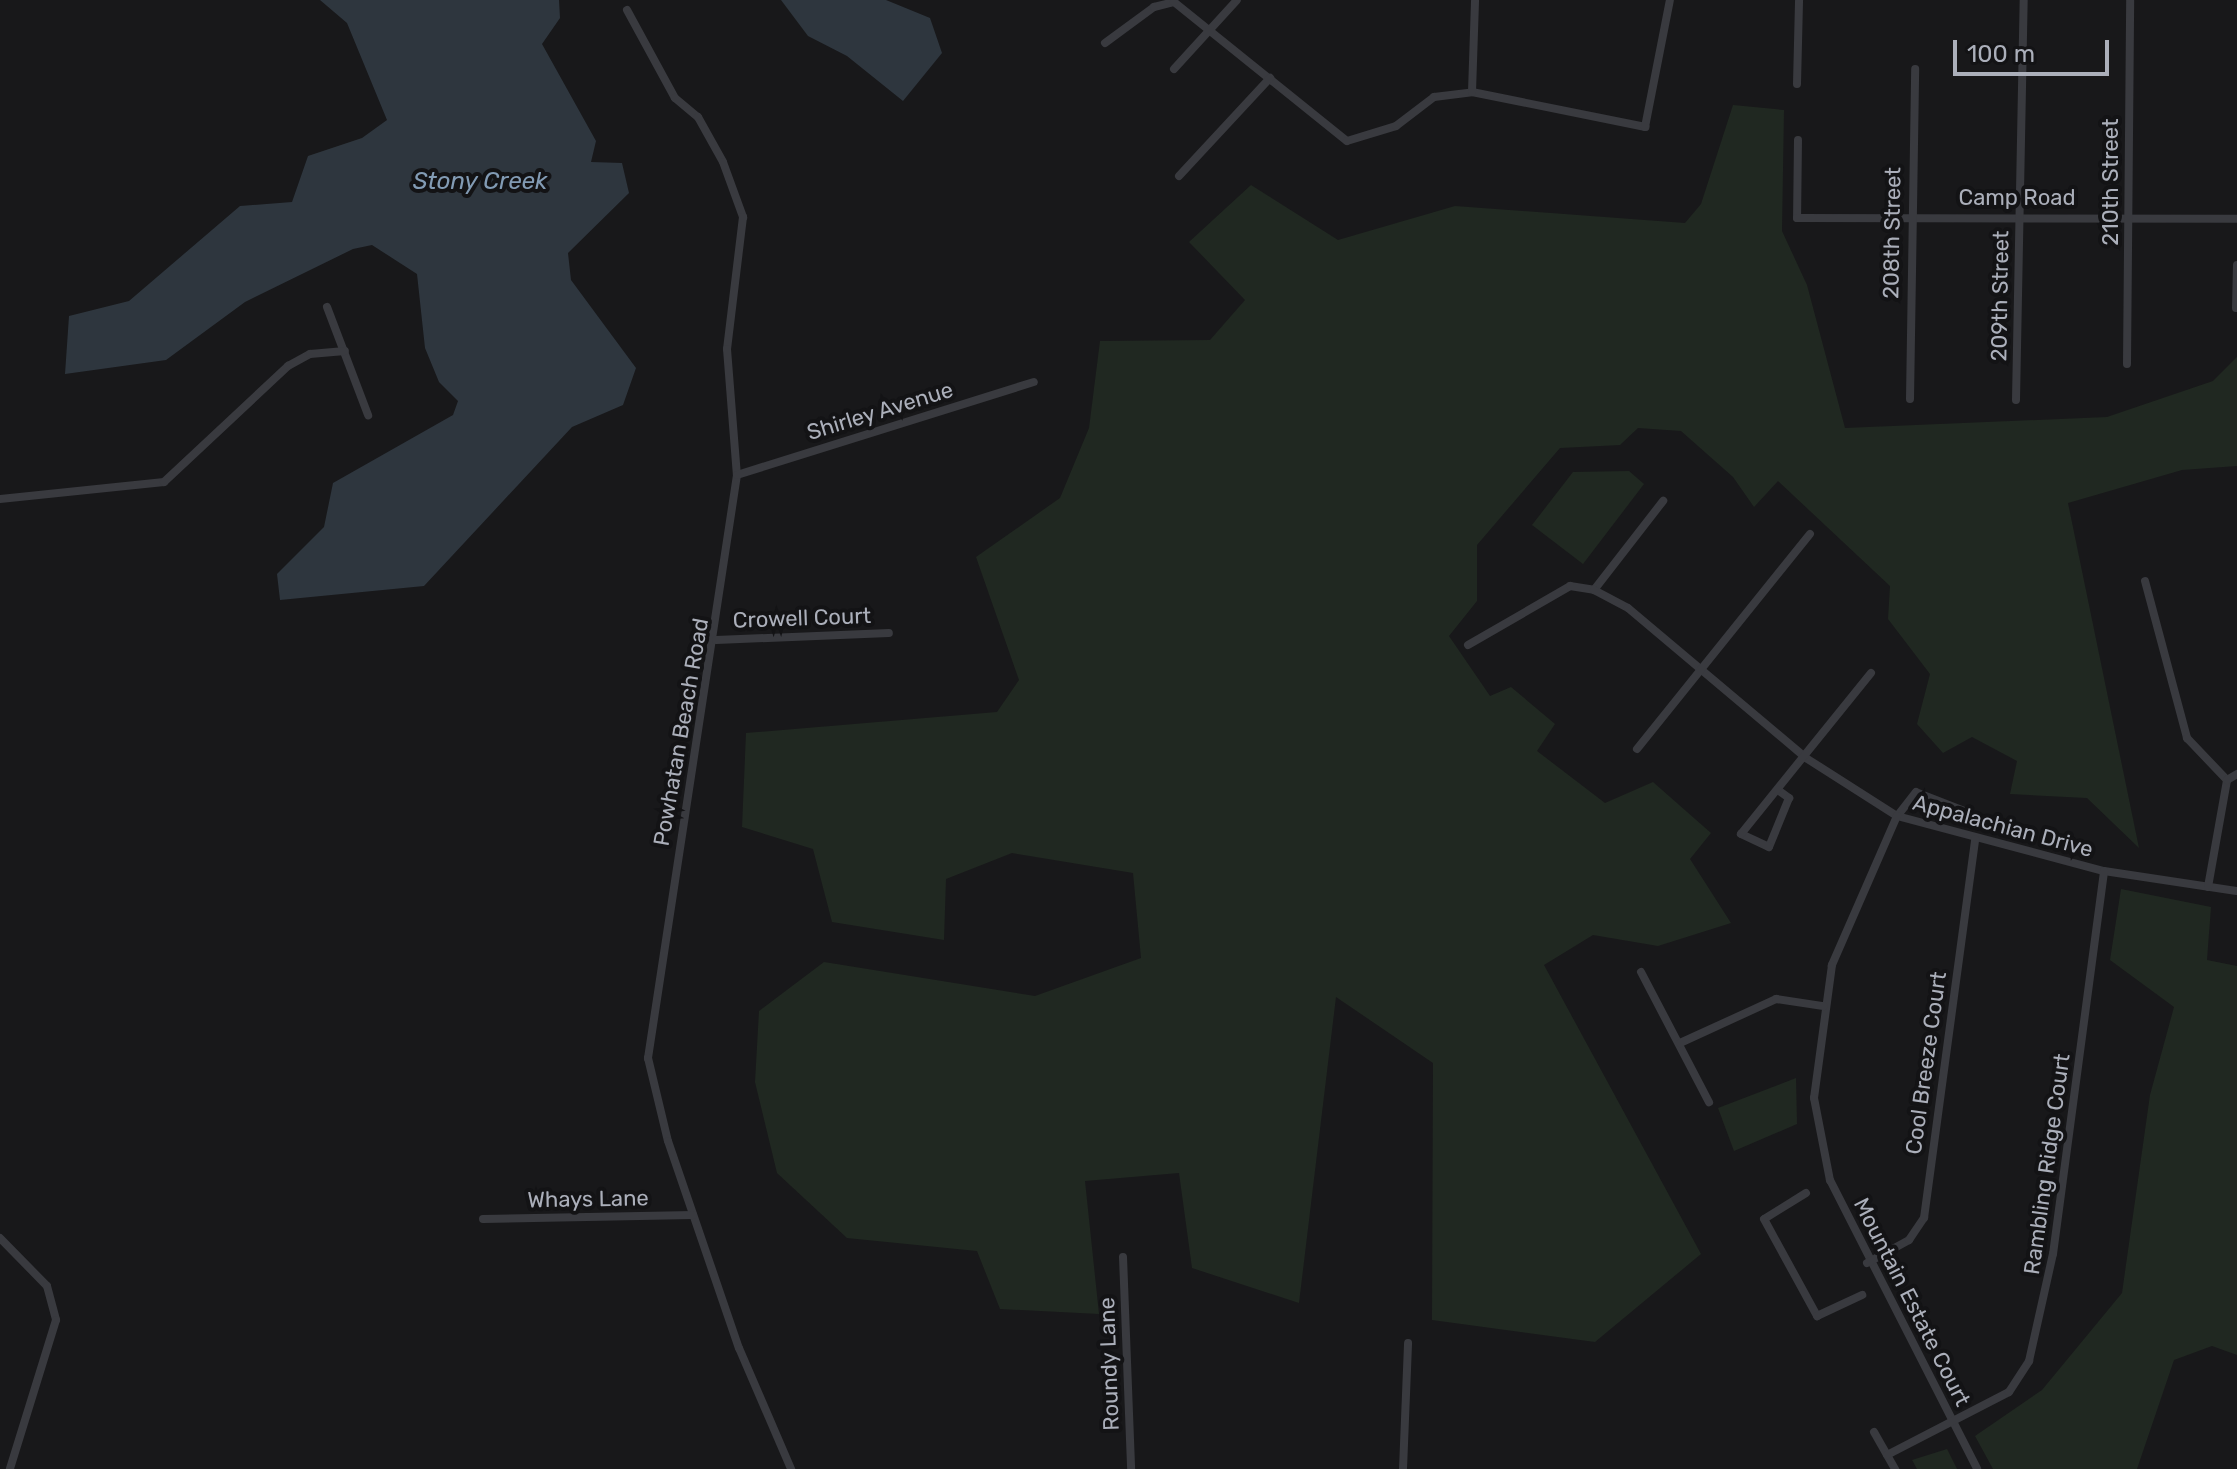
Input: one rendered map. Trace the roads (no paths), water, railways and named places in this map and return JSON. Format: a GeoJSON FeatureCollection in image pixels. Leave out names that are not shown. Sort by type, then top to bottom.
{"type":"FeatureCollection","features":[{"type":"Feature","properties":{"kind":"street"},"geometry":{"type":"LineString","coordinates":[[1174,69],[1237,0]]}},
{"type":"Feature","properties":{"kind":"street"},"geometry":{"type":"LineString","coordinates":[[1472,92],[1475,0]]}},
{"type":"Feature","properties":{"kind":"street"},"geometry":{"type":"LineString","coordinates":[[1105,43],[1154,7],[1174,2],[1211,28],[1347,141],[1396,126],[1434,97],[1472,92],[1645,127],[1670,0]]}},
{"type":"Feature","properties":{"kind":"street"},"geometry":{"type":"LineString","coordinates":[[1797,84],[1799,0]]}},
{"type":"Feature","properties":{"kind":"street","name":"209th Street"},"geometry":{"type":"LineString","coordinates":[[2016,400],[2024,0]]}},
{"type":"Feature","properties":{"kind":"street","name":"210th Street"},"geometry":{"type":"LineString","coordinates":[[2127,364],[2130,0]]}},
{"type":"Feature","properties":{"kind":"street","name":"Powhatan Beach Road"},"geometry":{"type":"LineString","coordinates":[[627,10],[675,98],[711,139],[743,217],[727,349],[737,475],[716,640],[648,1037],[651,1079],[693,1215],[791,1469]]}},
{"type":"Feature","properties":{"kind":"street","name":"208th Street"},"geometry":{"type":"LineString","coordinates":[[1910,399],[1909,216],[1915,69]]}},
{"type":"Feature","properties":{"kind":"street"},"geometry":{"type":"LineString","coordinates":[[1179,176],[1270,78]]}},
{"type":"Feature","properties":{"kind":"street","name":"Camp Road"},"geometry":{"type":"LineString","coordinates":[[1798,140],[1797,218],[2129,216],[2237,219]]}},
{"type":"Feature","properties":{"kind":"street"},"geometry":{"type":"LineString","coordinates":[[2236,308],[2237,265]]}},
{"type":"Feature","properties":{"kind":"street"},"geometry":{"type":"LineString","coordinates":[[327,307],[368,415]]}},
{"type":"Feature","properties":{"kind":"street"},"geometry":{"type":"LineString","coordinates":[[0,499],[164,482],[288,366],[310,354],[345,351]]}},
{"type":"Feature","properties":{"kind":"street","name":"Shirley Avenue"},"geometry":{"type":"LineString","coordinates":[[737,475],[1034,382]]}},
{"type":"Feature","properties":{"kind":"street"},"geometry":{"type":"LineString","coordinates":[[1468,645],[1570,586],[1594,590],[1663,501]]}},
{"type":"Feature","properties":{"kind":"street"},"geometry":{"type":"LineString","coordinates":[[1637,749],[1810,534]]}},
{"type":"Feature","properties":{"kind":"street"},"geometry":{"type":"LineString","coordinates":[[2145,581],[2187,738],[2227,780]]}},
{"type":"Feature","properties":{"kind":"street","name":"Appalachian Drive"},"geometry":{"type":"LineString","coordinates":[[1594,590],[1628,608],[1806,758],[1897,816],[2104,871],[2237,891]]}},
{"type":"Feature","properties":{"kind":"street","name":"Crowell Court"},"geometry":{"type":"LineString","coordinates":[[716,640],[889,633]]}},
{"type":"Feature","properties":{"kind":"street"},"geometry":{"type":"LineString","coordinates":[[1778,790],[1789,798],[1769,847],[1741,834],[1778,790],[1806,758],[1871,673]]}},
{"type":"Feature","properties":{"kind":"street"},"geometry":{"type":"LineString","coordinates":[[2208,887],[2227,780],[2237,774]]}},
{"type":"Feature","properties":{"kind":"street"},"geometry":{"type":"LineString","coordinates":[[1897,816],[1916,792],[1972,814]]}},
{"type":"Feature","properties":{"kind":"street","name":"Mountain Estate Court"},"geometry":{"type":"LineString","coordinates":[[1897,816],[1832,965],[1823,1006],[1814,1098],[1830,1180],[1867,1263],[1977,1469]]}},
{"type":"Feature","properties":{"kind":"street","name":"Cool Breeze Court"},"geometry":{"type":"LineString","coordinates":[[1867,1263],[1909,1240],[1924,1218],[1975,839]]}},
{"type":"Feature","properties":{"kind":"street","name":"Rambling Ridge Court"},"geometry":{"type":"LineString","coordinates":[[1887,1455],[2009,1392],[2029,1361],[2053,1254],[2104,871]]}},
{"type":"Feature","properties":{"kind":"street"},"geometry":{"type":"LineString","coordinates":[[1641,972],[1709,1102]]}},
{"type":"Feature","properties":{"kind":"street"},"geometry":{"type":"LineString","coordinates":[[1680,1043],[1776,999],[1823,1006]]}},
{"type":"Feature","properties":{"kind":"street"},"geometry":{"type":"LineString","coordinates":[[1806,1193],[1764,1219],[1817,1316],[1862,1295]]}},
{"type":"Feature","properties":{"kind":"street","name":"Whays Lane"},"geometry":{"type":"LineString","coordinates":[[483,1219],[693,1215]]}},
{"type":"Feature","properties":{"kind":"street"},"geometry":{"type":"LineString","coordinates":[[0,1238],[47,1286],[56,1320],[10,1469]]}},
{"type":"Feature","properties":{"kind":"street","name":"Roundy Lane"},"geometry":{"type":"LineString","coordinates":[[1123,1257],[1131,1469]]}},
{"type":"Feature","properties":{"kind":"street"},"geometry":{"type":"LineString","coordinates":[[1403,1469],[1408,1343]]}},
{"type":"Feature","properties":{"kind":"street"},"geometry":{"type":"LineString","coordinates":[[1874,1432],[1895,1469]]}},
{"type":"Feature","properties":{"kind":"water","name":"Stony Creek"},"geometry":{"type":"Polygon","coordinates":[[[320,0],[559,0],[560,18],[542,44],[596,141],[591,162],[622,163],[629,193],[568,253],[571,280],[636,368],[623,405],[572,427],[424,586],[280,600],[277,574],[324,527],[333,483],[453,415],[458,401],[439,382],[425,348],[417,274],[372,245],[353,249],[245,302],[166,360],[65,374],[69,316],[129,301],[240,206],[292,202],[308,156],[362,138],[387,120],[347,23],[320,0]]]}},
{"type":"Feature","properties":{"kind":"water"},"geometry":{"type":"Polygon","coordinates":[[[781,0],[886,0],[930,18],[942,53],[903,101],[847,56],[808,36],[781,0]]]}}]}
